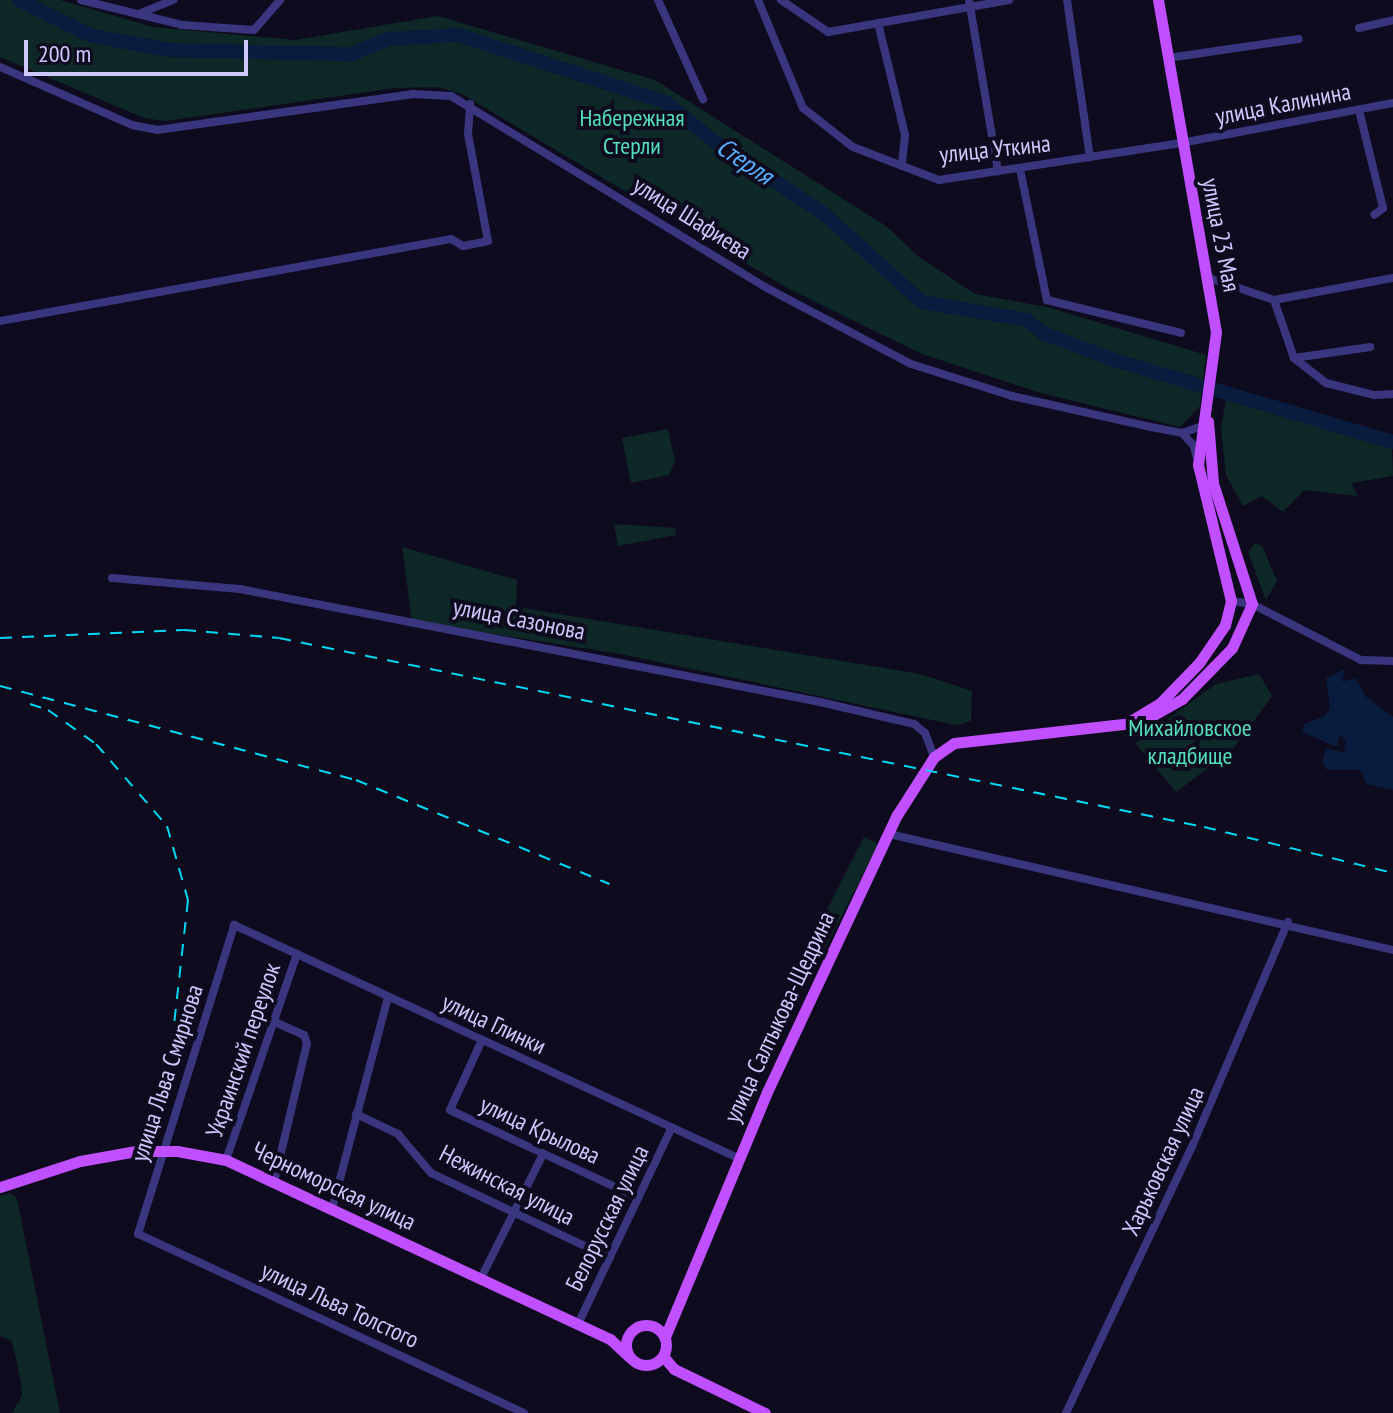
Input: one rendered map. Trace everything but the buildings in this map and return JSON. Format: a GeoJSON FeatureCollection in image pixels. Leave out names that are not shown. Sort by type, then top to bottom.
{"type":"FeatureCollection","features":[{"type":"Feature","properties":{"kind":"main road","name":"улица 23 Мая"},"geometry":{"type":"LineString","coordinates":[[1158,0],[1217,353],[1208,421]]}},
{"type":"Feature","properties":{"kind":"main road"},"geometry":{"type":"LineString","coordinates":[[934,757],[954,743],[1121,726],[1154,717],[1211,674],[1232,648],[1252,604],[1198,465],[1208,421]]}},
{"type":"Feature","properties":{"kind":"main road"},"geometry":{"type":"LineString","coordinates":[[1121,726],[1160,703],[1199,663],[1225,625],[1231,601],[1208,486],[1208,421]]}},
{"type":"Feature","properties":{"kind":"main road","name":"улица Салтыкова-Щедрина"},"geometry":{"type":"LineString","coordinates":[[665,1337],[669,1317],[738,1158],[889,834],[934,757]]}},
{"type":"Feature","properties":{"kind":"main road","name":"Черноморская улица"},"geometry":{"type":"LineString","coordinates":[[0,1187],[102,1156],[161,1151],[226,1160],[610,1339],[629,1357]]}},
{"type":"Feature","properties":{"kind":"main road"},"geometry":{"type":"LineString","coordinates":[[610,1339],[652,1326],[669,1317]]}},
{"type":"Feature","properties":{"kind":"main road"},"geometry":{"type":"LineString","coordinates":[[652,1326],[665,1337],[663,1356],[674,1369]]}},
{"type":"Feature","properties":{"kind":"main road"},"geometry":{"type":"LineString","coordinates":[[630,1333],[629,1357],[646,1366],[674,1369],[765,1413]]}},
{"type":"Feature","properties":{"kind":"main road"},"geometry":{"type":"LineString","coordinates":[[646,1366],[663,1356]]}},
{"type":"Feature","properties":{"kind":"street"},"geometry":{"type":"LineString","coordinates":[[81,0],[182,25],[254,30],[280,0]]}},
{"type":"Feature","properties":{"kind":"street"},"geometry":{"type":"LineString","coordinates":[[141,13],[173,0]]}},
{"type":"Feature","properties":{"kind":"street"},"geometry":{"type":"LineString","coordinates":[[658,0],[703,99]]}},
{"type":"Feature","properties":{"kind":"street","name":"улица Уткина"},"geometry":{"type":"LineString","coordinates":[[758,0],[803,108],[853,147],[939,180],[1181,143]]}},
{"type":"Feature","properties":{"kind":"street"},"geometry":{"type":"LineString","coordinates":[[781,0],[828,32],[970,3],[1009,0]]}},
{"type":"Feature","properties":{"kind":"street"},"geometry":{"type":"LineString","coordinates":[[1067,0],[1090,157]]}},
{"type":"Feature","properties":{"kind":"street"},"geometry":{"type":"LineString","coordinates":[[970,3],[998,172]]}},
{"type":"Feature","properties":{"kind":"street"},"geometry":{"type":"LineString","coordinates":[[1359,28],[1393,20]]}},
{"type":"Feature","properties":{"kind":"street"},"geometry":{"type":"LineString","coordinates":[[878,23],[905,135],[902,166]]}},
{"type":"Feature","properties":{"kind":"street"},"geometry":{"type":"LineString","coordinates":[[1168,58],[1299,39]]}},
{"type":"Feature","properties":{"kind":"street","name":"улица Шафиева"},"geometry":{"type":"LineString","coordinates":[[0,67],[132,125],[157,130],[437,93],[470,104],[765,287],[911,364],[1012,396],[1182,433]]}},
{"type":"Feature","properties":{"kind":"street","name":"улица Калинина"},"geometry":{"type":"LineString","coordinates":[[1181,143],[1393,103]]}},
{"type":"Feature","properties":{"kind":"street"},"geometry":{"type":"LineString","coordinates":[[0,321],[451,239],[463,246],[488,241],[468,134],[470,104]]}},
{"type":"Feature","properties":{"kind":"street"},"geometry":{"type":"LineString","coordinates":[[1359,110],[1383,208],[1374,215]]}},
{"type":"Feature","properties":{"kind":"street"},"geometry":{"type":"LineString","coordinates":[[1020,169],[1047,300],[1181,333]]}},
{"type":"Feature","properties":{"kind":"street"},"geometry":{"type":"LineString","coordinates":[[1206,277],[1274,300],[1393,278]]}},
{"type":"Feature","properties":{"kind":"street"},"geometry":{"type":"LineString","coordinates":[[1274,300],[1294,358],[1326,383],[1374,395],[1393,394]]}},
{"type":"Feature","properties":{"kind":"street"},"geometry":{"type":"LineString","coordinates":[[1294,358],[1370,347]]}},
{"type":"Feature","properties":{"kind":"street"},"geometry":{"type":"LineString","coordinates":[[1198,465],[1194,446],[1182,433],[1208,421]]}},
{"type":"Feature","properties":{"kind":"street","name":"улица Сазонова"},"geometry":{"type":"LineString","coordinates":[[112,578],[240,589],[914,724],[925,733],[934,757]]}},
{"type":"Feature","properties":{"kind":"street"},"geometry":{"type":"LineString","coordinates":[[1231,601],[1252,604],[1361,660],[1393,661]]}},
{"type":"Feature","properties":{"kind":"street"},"geometry":{"type":"LineString","coordinates":[[889,834],[1288,922],[1393,950]]}},
{"type":"Feature","properties":{"kind":"street","name":"Харьковская улица"},"geometry":{"type":"LineString","coordinates":[[1066,1413],[1191,1149],[1288,922]]}},
{"type":"Feature","properties":{"kind":"street","name":"улица Глинки"},"geometry":{"type":"LineString","coordinates":[[234,925],[738,1158]]}},
{"type":"Feature","properties":{"kind":"street","name":"улица Льва Смирнова"},"geometry":{"type":"LineString","coordinates":[[138,1234],[161,1151],[234,925]]}},
{"type":"Feature","properties":{"kind":"street","name":"Украинский переулок"},"geometry":{"type":"LineString","coordinates":[[226,1160],[297,954]]}},
{"type":"Feature","properties":{"kind":"street"},"geometry":{"type":"LineString","coordinates":[[332,1209],[388,997]]}},
{"type":"Feature","properties":{"kind":"street"},"geometry":{"type":"LineString","coordinates":[[274,1182],[307,1044],[304,1035],[275,1022]]}},
{"type":"Feature","properties":{"kind":"street","name":"улица Крылова"},"geometry":{"type":"LineString","coordinates":[[482,1040],[450,1110],[639,1198]]}},
{"type":"Feature","properties":{"kind":"street","name":"Нежинская улица"},"geometry":{"type":"LineString","coordinates":[[356,1114],[398,1134],[431,1173],[610,1258]]}},
{"type":"Feature","properties":{"kind":"street","name":"Белорусская улица"},"geometry":{"type":"LineString","coordinates":[[578,1324],[671,1129]]}},
{"type":"Feature","properties":{"kind":"street"},"geometry":{"type":"LineString","coordinates":[[481,1278],[543,1154]]}},
{"type":"Feature","properties":{"kind":"street","name":"улица Льва Толстого"},"geometry":{"type":"LineString","coordinates":[[138,1234],[524,1413]]}},
{"type":"Feature","properties":{"kind":"green space","name":"Набережная Стерли"},"geometry":{"type":"Polygon","coordinates":[[[0,0],[60,0],[153,27],[295,40],[438,16],[655,80],[886,226],[919,257],[975,294],[1047,307],[1206,355],[1200,406],[1180,427],[1041,393],[922,354],[791,290],[462,94],[437,87],[395,88],[165,121],[144,118],[0,57],[0,0]]]}},
{"type":"Feature","properties":{"kind":"green space"},"geometry":{"type":"Polygon","coordinates":[[[1227,395],[1392,449],[1393,476],[1351,483],[1358,496],[1304,490],[1283,512],[1262,496],[1243,506],[1226,475],[1221,427],[1227,395]]]}},
{"type":"Feature","properties":{"kind":"green space"},"geometry":{"type":"Polygon","coordinates":[[[668,429],[675,462],[669,475],[631,483],[622,438],[668,429]]]}},
{"type":"Feature","properties":{"kind":"green space"},"geometry":{"type":"Polygon","coordinates":[[[614,524],[675,528],[676,535],[618,546],[614,524]]]}},
{"type":"Feature","properties":{"kind":"green space"},"geometry":{"type":"Polygon","coordinates":[[[1255,543],[1262,546],[1277,581],[1266,600],[1248,552],[1255,543]]]}},
{"type":"Feature","properties":{"kind":"green space"},"geometry":{"type":"Polygon","coordinates":[[[402,547],[517,580],[516,607],[920,674],[972,691],[971,721],[956,725],[621,654],[412,621],[402,547]]]}},
{"type":"Feature","properties":{"kind":"green space","name":"Михайловское кладбище"},"geometry":{"type":"Polygon","coordinates":[[[1259,674],[1272,696],[1232,750],[1176,792],[1135,743],[1216,684],[1259,674]]]}},
{"type":"Feature","properties":{"kind":"green space"},"geometry":{"type":"Polygon","coordinates":[[[864,837],[878,844],[815,968],[801,961],[864,837]]]}},
{"type":"Feature","properties":{"kind":"green space"},"geometry":{"type":"Polygon","coordinates":[[[10,1193],[17,1199],[60,1413],[12,1413],[22,1396],[21,1381],[12,1341],[0,1336],[0,1196],[10,1193]]]}},
{"type":"Feature","properties":{"kind":"water"},"geometry":{"type":"Polygon","coordinates":[[[1345,669],[1342,682],[1356,678],[1365,696],[1393,717],[1393,790],[1367,784],[1360,770],[1327,770],[1322,762],[1326,749],[1344,752],[1346,741],[1339,734],[1337,747],[1302,732],[1304,724],[1325,716],[1330,708],[1326,678],[1345,669]]]}},
{"type":"Feature","properties":{"kind":"waterway","name":"Стерля"},"geometry":{"type":"LineString","coordinates":[[19,0],[92,36],[170,50],[352,54],[388,39],[458,35],[666,102],[711,139],[823,213],[922,302],[1027,320],[1043,333],[1114,360],[1393,442]]}},
{"type":"Feature","properties":{"kind":"railway"},"geometry":{"type":"LineString","coordinates":[[0,638],[184,630],[279,638],[1204,827],[1393,873]]}},
{"type":"Feature","properties":{"kind":"railway"},"geometry":{"type":"LineString","coordinates":[[0,686],[356,780],[610,884]]}},
{"type":"Feature","properties":{"kind":"railway"},"geometry":{"type":"LineString","coordinates":[[30,704],[48,710],[96,744],[167,826],[188,900],[173,1033],[163,1073]]}}]}
